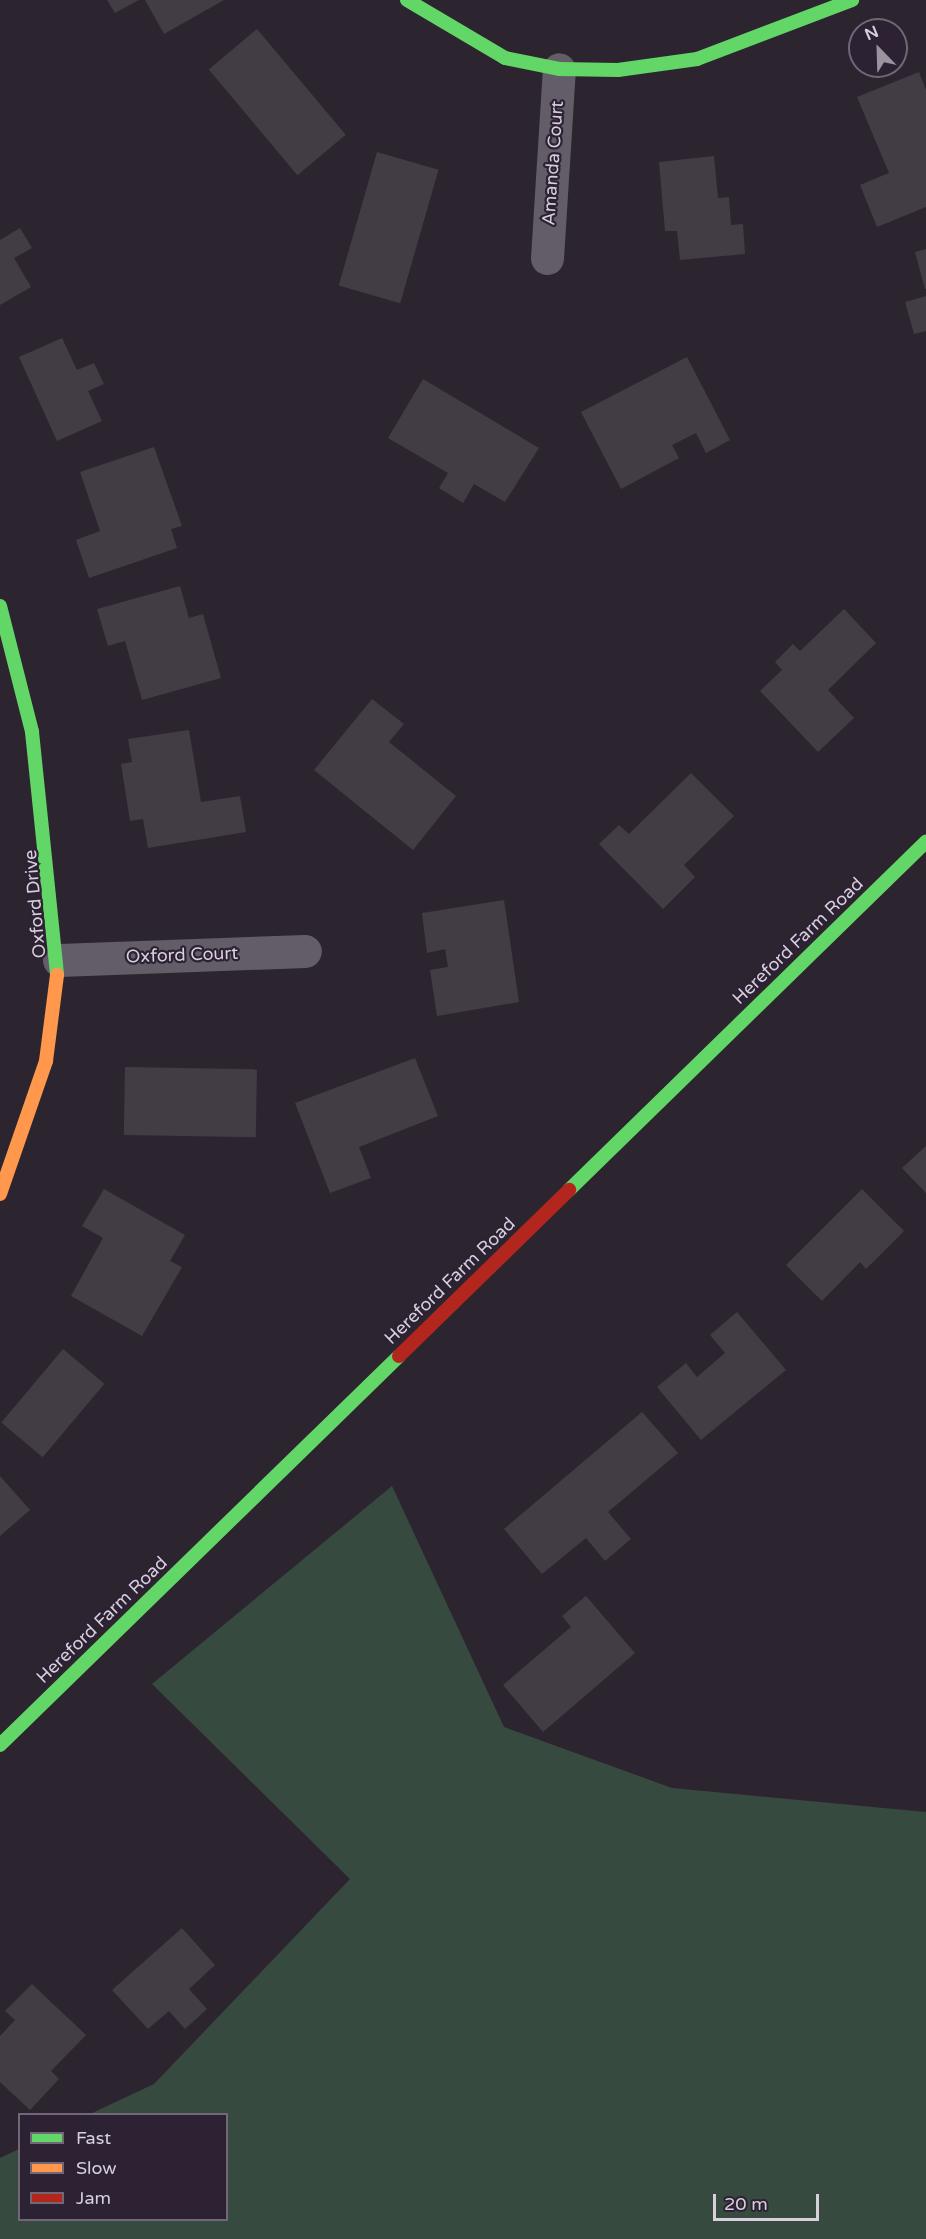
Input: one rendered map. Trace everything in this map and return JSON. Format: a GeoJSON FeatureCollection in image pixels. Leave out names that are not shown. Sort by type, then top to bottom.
{"type":"FeatureCollection","features":[{"type":"Feature","properties":{"kind":"street"},"geometry":{"type":"LineString","coordinates":[[407,0],[505,58],[559,69],[618,70],[696,59],[852,0]]}},
{"type":"Feature","properties":{"kind":"street","name":"Amanda Court"},"geometry":{"type":"LineString","coordinates":[[547,258],[559,69]]}},
{"type":"Feature","properties":{"kind":"street","name":"Oxford Drive"},"geometry":{"type":"LineString","coordinates":[[0,606],[32,732],[59,960],[46,1061],[0,1194]]}},
{"type":"Feature","properties":{"kind":"street","name":"Hereford Farm Road"},"geometry":{"type":"LineString","coordinates":[[0,1745],[926,842]]}},
{"type":"Feature","properties":{"kind":"street","name":"Oxford Court"},"geometry":{"type":"LineString","coordinates":[[59,960],[305,951]]}},
{"type":"Feature","properties":{"kind":"green space"},"geometry":{"type":"Polygon","coordinates":[[[392,1486],[504,1727],[672,1788],[926,1812],[926,2239],[0,2239],[0,2158],[18,2149],[18,2221],[228,2221],[228,2113],[92,2113],[154,2084],[350,1879],[152,1684],[392,1486]]]}},
{"type":"Feature","properties":{"kind":"building"},"geometry":{"type":"Polygon","coordinates":[[[107,0],[139,0],[115,13],[107,0]]]}},
{"type":"Feature","properties":{"kind":"building"},"geometry":{"type":"Polygon","coordinates":[[[145,0],[224,0],[164,34],[145,0]]]}},
{"type":"Feature","properties":{"kind":"building"},"geometry":{"type":"Polygon","coordinates":[[[257,29],[346,135],[297,175],[209,69],[257,29]]]}},
{"type":"Feature","properties":{"kind":"building"},"geometry":{"type":"Polygon","coordinates":[[[919,72],[926,90],[926,207],[877,227],[860,185],[889,173],[857,97],[919,72]]]}},
{"type":"Feature","properties":{"kind":"building"},"geometry":{"type":"Polygon","coordinates":[[[377,152],[439,170],[400,303],[339,286],[377,152]]]}},
{"type":"Feature","properties":{"kind":"building"},"geometry":{"type":"Polygon","coordinates":[[[714,156],[718,198],[729,197],[731,225],[743,224],[745,254],[680,260],[677,231],[665,231],[659,162],[714,156]]]}},
{"type":"Feature","properties":{"kind":"building"},"geometry":{"type":"Polygon","coordinates":[[[20,228],[32,248],[14,258],[31,287],[0,305],[0,240],[20,228]]]}},
{"type":"Feature","properties":{"kind":"building"},"geometry":{"type":"Polygon","coordinates":[[[926,249],[926,289],[925,289],[915,252],[926,249]]]}},
{"type":"Feature","properties":{"kind":"building"},"geometry":{"type":"Polygon","coordinates":[[[926,296],[926,331],[914,334],[905,302],[926,296]]]}},
{"type":"Feature","properties":{"kind":"building"},"geometry":{"type":"Polygon","coordinates":[[[62,338],[77,370],[94,363],[104,384],[88,391],[102,421],[57,441],[19,357],[62,338]]]}},
{"type":"Feature","properties":{"kind":"building"},"geometry":{"type":"Polygon","coordinates":[[[687,357],[730,440],[706,453],[696,433],[672,445],[679,458],[621,489],[581,412],[687,357]]]}},
{"type":"Feature","properties":{"kind":"building"},"geometry":{"type":"Polygon","coordinates":[[[423,379],[539,448],[505,502],[474,484],[463,503],[439,488],[448,473],[388,438],[423,379]]]}},
{"type":"Feature","properties":{"kind":"building"},"geometry":{"type":"Polygon","coordinates":[[[154,447],[182,526],[171,529],[177,548],[89,578],[76,540],[100,531],[80,472],[154,447]]]}},
{"type":"Feature","properties":{"kind":"building"},"geometry":{"type":"Polygon","coordinates":[[[180,586],[189,618],[203,614],[221,678],[142,700],[125,641],[108,646],[97,609],[180,586]]]}},
{"type":"Feature","properties":{"kind":"building"},"geometry":{"type":"Polygon","coordinates":[[[844,609],[876,643],[828,690],[854,718],[818,752],[760,691],[782,670],[775,662],[793,644],[800,651],[844,609]]]}},
{"type":"Feature","properties":{"kind":"building"},"geometry":{"type":"Polygon","coordinates":[[[372,699],[404,724],[389,742],[456,796],[413,850],[314,770],[372,699]]]}},
{"type":"Feature","properties":{"kind":"building"},"geometry":{"type":"Polygon","coordinates":[[[189,730],[201,802],[240,796],[246,832],[148,848],[143,819],[130,821],[121,764],[132,762],[128,739],[189,730]]]}},
{"type":"Feature","properties":{"kind":"building"},"geometry":{"type":"Polygon","coordinates":[[[691,773],[734,816],[684,865],[695,877],[663,909],[599,844],[619,825],[629,834],[691,773]]]}},
{"type":"Feature","properties":{"kind":"building"},"geometry":{"type":"Polygon","coordinates":[[[504,900],[519,1002],[437,1016],[430,970],[448,967],[445,949],[427,953],[422,913],[504,900]]]}},
{"type":"Feature","properties":{"kind":"building"},"geometry":{"type":"Polygon","coordinates":[[[415,1058],[438,1116],[359,1147],[371,1178],[330,1193],[295,1103],[415,1058]]]}},
{"type":"Feature","properties":{"kind":"building"},"geometry":{"type":"Polygon","coordinates":[[[125,1067],[257,1069],[256,1137],[124,1135],[125,1067]]]}},
{"type":"Feature","properties":{"kind":"building"},"geometry":{"type":"Polygon","coordinates":[[[926,1146],[926,1193],[902,1168],[926,1146]]]}},
{"type":"Feature","properties":{"kind":"building"},"geometry":{"type":"Polygon","coordinates":[[[104,1189],[185,1235],[170,1261],[182,1267],[142,1336],[71,1296],[103,1238],[82,1226],[104,1189]]]}},
{"type":"Feature","properties":{"kind":"building"},"geometry":{"type":"Polygon","coordinates":[[[862,1189],[904,1231],[866,1269],[860,1262],[822,1301],[786,1265],[862,1189]]]}},
{"type":"Feature","properties":{"kind":"building"},"geometry":{"type":"Polygon","coordinates":[[[737,1312],[786,1370],[701,1440],[657,1387],[686,1363],[697,1377],[725,1353],[710,1335],[737,1312]]]}},
{"type":"Feature","properties":{"kind":"building"},"geometry":{"type":"Polygon","coordinates":[[[63,1349],[104,1384],[43,1457],[1,1423],[63,1349]]]}},
{"type":"Feature","properties":{"kind":"building"},"geometry":{"type":"Polygon","coordinates":[[[642,1412],[678,1453],[608,1512],[631,1539],[605,1561],[586,1538],[542,1574],[504,1529],[642,1412]]]}},
{"type":"Feature","properties":{"kind":"building"},"geometry":{"type":"Polygon","coordinates":[[[0,1476],[30,1510],[0,1536],[0,1476]]]}},
{"type":"Feature","properties":{"kind":"building"},"geometry":{"type":"Polygon","coordinates":[[[586,1596],[635,1653],[543,1732],[503,1685],[571,1627],[562,1616],[586,1596]]]}},
{"type":"Feature","properties":{"kind":"building"},"geometry":{"type":"Polygon","coordinates":[[[182,1928],[215,1965],[189,1989],[207,2009],[185,2029],[169,2011],[148,2029],[112,1990],[182,1928]]]}},
{"type":"Feature","properties":{"kind":"building"},"geometry":{"type":"Polygon","coordinates":[[[32,1984],[86,2035],[51,2071],[59,2079],[30,2110],[0,2082],[0,2036],[15,2020],[5,2011],[32,1984]]]}},
{"type":"Feature","properties":{"kind":"traffic: fast"},"geometry":{"type":"LineString","coordinates":[[407,0],[505,58],[559,69],[618,70],[697,59],[852,0]]}},
{"type":"Feature","properties":{"kind":"traffic: fast"},"geometry":{"type":"LineString","coordinates":[[0,606],[32,732],[57,975]]}},
{"type":"Feature","properties":{"kind":"traffic: fast"},"geometry":{"type":"LineString","coordinates":[[569,1190],[926,842]]}},
{"type":"Feature","properties":{"kind":"traffic: fast"},"geometry":{"type":"LineString","coordinates":[[0,1745],[399,1356]]}},
{"type":"Feature","properties":{"kind":"traffic: slow"},"geometry":{"type":"LineString","coordinates":[[0,1194],[46,1061],[57,975]]}},
{"type":"Feature","properties":{"kind":"traffic: jam"},"geometry":{"type":"LineString","coordinates":[[399,1356],[569,1190]]}}]}
